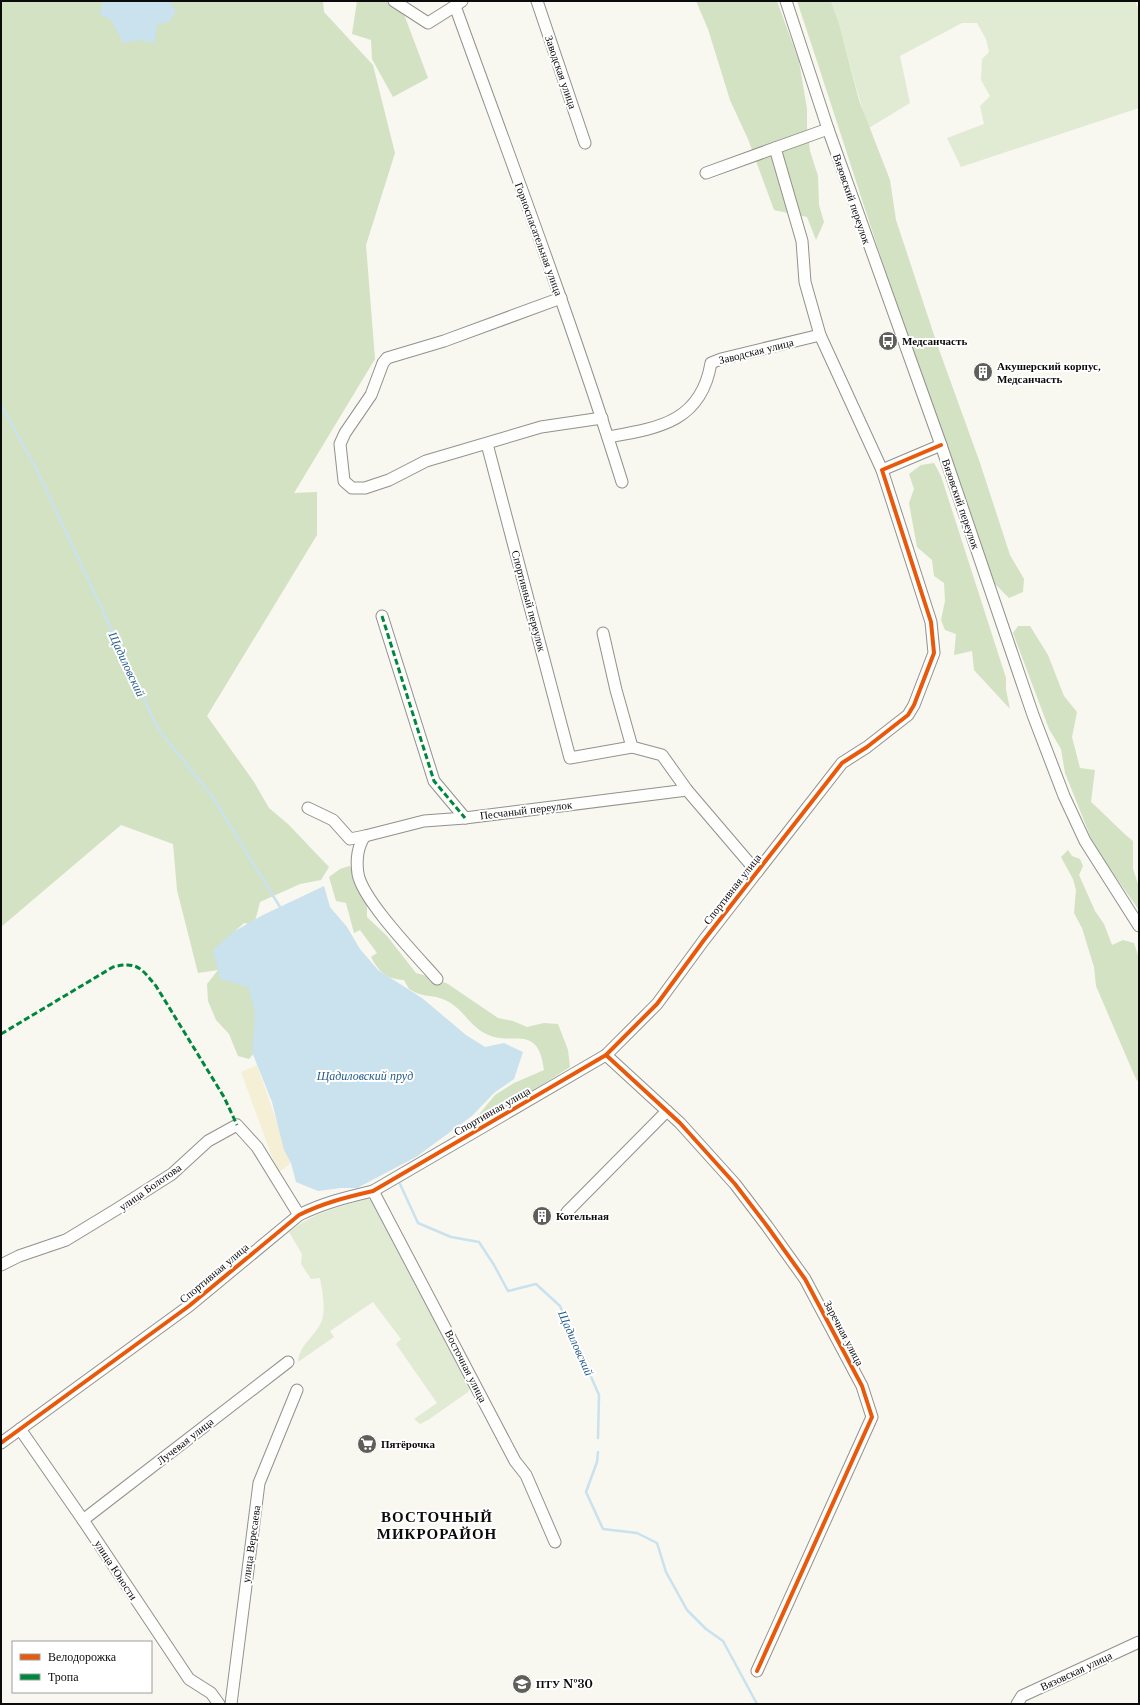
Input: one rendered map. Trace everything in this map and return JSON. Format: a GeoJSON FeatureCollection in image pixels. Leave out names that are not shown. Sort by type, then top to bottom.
{"type":"FeatureCollection","features":[{"type":"Feature","properties":{"kind":"street"},"geometry":{"type":"LineString","coordinates":[[394,1],[428,23],[459,3]]}},
{"type":"Feature","properties":{"kind":"street","name":"Заводская улица"},"geometry":{"type":"LineString","coordinates":[[537,1],[585,143]]}},
{"type":"Feature","properties":{"kind":"street","name":"Вязовский переулок"},"geometry":{"type":"LineString","coordinates":[[786,1],[828,129],[941,445],[1033,715],[1064,796],[1085,841],[1139,926]]}},
{"type":"Feature","properties":{"kind":"street","name":"Горноспасательная улица"},"geometry":{"type":"LineString","coordinates":[[459,3],[602,418],[622,482]]}},
{"type":"Feature","properties":{"kind":"street"},"geometry":{"type":"LineString","coordinates":[[706,173],[828,129]]}},
{"type":"Feature","properties":{"kind":"street"},"geometry":{"type":"LineString","coordinates":[[775,148],[802,241],[805,282],[820,335],[882,470],[941,445]]}},
{"type":"Feature","properties":{"kind":"street"},"geometry":{"type":"LineString","coordinates":[[561,298],[444,341],[387,358],[383,363],[371,395],[345,433],[340,444],[344,481],[352,488],[365,488],[389,480],[426,461],[541,427],[602,418]]}},
{"type":"Feature","properties":{"kind":"street","name":"Заводская улица"},"geometry":{"type":"LineString","coordinates":[[608,437],[648,430],[667,424],[685,412],[700,397],[708,380],[711,363],[721,359],[820,335]]}},
{"type":"Feature","properties":{"kind":"street","name":"Спортивный переулок"},"geometry":{"type":"LineString","coordinates":[[487,444],[570,758],[632,746]]}},
{"type":"Feature","properties":{"kind":"street","name":"Спортивная улица"},"geometry":{"type":"LineString","coordinates":[[1,1443],[190,1306],[299,1215],[319,1205],[340,1198],[373,1191],[606,1055],[657,1004],[842,763],[908,715],[914,705],[934,652],[931,622],[882,470]]}},
{"type":"Feature","properties":{"kind":"street"},"geometry":{"type":"LineString","coordinates":[[382,616],[434,781],[465,818]]}},
{"type":"Feature","properties":{"kind":"street"},"geometry":{"type":"LineString","coordinates":[[603,633],[616,690],[632,746],[662,755],[687,790],[757,872]]}},
{"type":"Feature","properties":{"kind":"street","name":"Песчаный переулок"},"geometry":{"type":"LineString","coordinates":[[308,808],[333,820],[350,839],[424,821],[465,818],[687,790]]}},
{"type":"Feature","properties":{"kind":"street"},"geometry":{"type":"LineString","coordinates":[[365,836],[358,850],[358,875],[367,895],[438,979]]}},
{"type":"Feature","properties":{"kind":"street","name":"Заречная улица"},"geometry":{"type":"LineString","coordinates":[[606,1055],[667,1110],[735,1184],[806,1279],[862,1386],[872,1418],[757,1671]]}},
{"type":"Feature","properties":{"kind":"street"},"geometry":{"type":"LineString","coordinates":[[567,1212],[667,1110]]}},
{"type":"Feature","properties":{"kind":"street","name":"улица Болотова"},"geometry":{"type":"LineString","coordinates":[[1,1265],[19,1256],[66,1240],[118,1209],[172,1174],[208,1141],[237,1124],[257,1147],[299,1215]]}},
{"type":"Feature","properties":{"kind":"street","name":"Восточная улица"},"geometry":{"type":"LineString","coordinates":[[373,1191],[515,1461],[526,1475],[555,1542]]}},
{"type":"Feature","properties":{"kind":"street","name":"Лучевая улица"},"geometry":{"type":"LineString","coordinates":[[83,1520],[288,1362]]}},
{"type":"Feature","properties":{"kind":"street","name":"улица Вересаева"},"geometry":{"type":"LineString","coordinates":[[231,1704],[259,1483],[297,1390]]}},
{"type":"Feature","properties":{"kind":"street","name":"улица Юности"},"geometry":{"type":"LineString","coordinates":[[20,1429],[83,1520],[189,1679],[211,1693],[219,1704]]}},
{"type":"Feature","properties":{"kind":"street","name":"Вязовская улица"},"geometry":{"type":"LineString","coordinates":[[1017,1704],[1022,1696],[1139,1642]]}},
{"type":"Feature","properties":{"kind":"green space"},"geometry":{"type":"Polygon","coordinates":[[[1,1],[323,1],[324,12],[373,65],[395,153],[366,245],[375,359],[294,493],[317,492],[317,535],[207,716],[254,782],[269,808],[288,824],[329,867],[321,880],[300,884],[260,902],[254,925],[244,923],[226,939],[246,972],[265,1040],[249,1059],[238,1056],[229,1034],[216,1020],[208,1001],[207,984],[218,970],[198,973],[177,890],[173,844],[121,825],[1,927],[1,1]]]}},
{"type":"Feature","properties":{"kind":"green space"},"geometry":{"type":"Polygon","coordinates":[[[357,1],[399,1],[428,78],[393,97],[372,59],[371,40],[352,34],[357,1]]]}},
{"type":"Feature","properties":{"kind":"green space"},"geometry":{"type":"Polygon","coordinates":[[[696,1],[777,1],[799,61],[807,109],[807,127],[810,151],[818,176],[819,205],[824,222],[816,240],[807,217],[774,210],[748,139],[730,100],[708,29],[696,1]]]}},
{"type":"Feature","properties":{"kind":"green space"},"geometry":{"type":"Polygon","coordinates":[[[797,1],[831,1],[839,24],[859,100],[890,180],[896,220],[937,344],[980,463],[1010,555],[1024,579],[1023,592],[1009,598],[993,582],[964,506],[964,493],[898,310],[797,1]]]}},
{"type":"Feature","properties":{"kind":"green space"},"geometry":{"type":"Polygon","coordinates":[[[831,1],[1135,1],[1139,11],[1139,108],[961,167],[947,138],[984,124],[980,106],[990,96],[981,80],[982,59],[989,52],[986,39],[977,23],[962,23],[900,56],[910,103],[869,128],[831,1]]]}},
{"type":"Feature","properties":{"kind":"green space"},"geometry":{"type":"Polygon","coordinates":[[[934,463],[941,476],[1006,678],[1006,690],[1010,709],[974,670],[972,651],[954,655],[956,634],[945,630],[941,620],[945,601],[944,583],[934,576],[932,560],[917,547],[909,503],[914,489],[909,474],[921,465],[934,463]]]}},
{"type":"Feature","properties":{"kind":"green space"},"geometry":{"type":"Polygon","coordinates":[[[1018,626],[1030,626],[1048,655],[1064,696],[1077,712],[1072,737],[1080,768],[1095,770],[1091,802],[1133,841],[1133,869],[1139,887],[1139,910],[1095,848],[1065,773],[1061,749],[1049,729],[1013,633],[1018,626]]]}},
{"type":"Feature","properties":{"kind":"green space"},"geometry":{"type":"Polygon","coordinates":[[[1068,850],[1072,856],[1080,859],[1083,866],[1079,875],[1095,911],[1104,924],[1112,945],[1123,940],[1134,943],[1139,958],[1139,1082],[1136,1079],[1096,986],[1094,967],[1082,928],[1074,913],[1076,890],[1073,879],[1061,857],[1068,850]]]}},
{"type":"Feature","properties":{"kind":"green space"},"geometry":{"type":"Polygon","coordinates":[[[349,866],[358,871],[367,898],[367,917],[387,936],[416,973],[448,984],[498,1018],[513,1021],[527,1027],[544,1023],[558,1024],[568,1050],[570,1067],[496,1114],[468,1125],[476,1118],[495,1095],[514,1083],[544,1070],[539,1050],[530,1041],[501,1038],[484,1033],[473,1025],[460,1010],[449,1002],[439,998],[423,995],[409,989],[404,980],[392,978],[380,971],[371,957],[377,953],[360,930],[354,933],[346,903],[336,901],[329,877],[340,869],[349,866]]]}},
{"type":"Feature","properties":{"kind":"green space"},"geometry":{"type":"Polygon","coordinates":[[[366,1199],[372,1200],[467,1379],[470,1388],[468,1392],[420,1424],[414,1419],[437,1403],[396,1344],[401,1339],[373,1302],[330,1331],[334,1337],[298,1362],[302,1349],[318,1328],[324,1311],[320,1278],[311,1279],[301,1264],[302,1254],[289,1232],[298,1225],[317,1215],[366,1199]]]}},
{"type":"Feature","properties":{"kind":"sand"},"geometry":{"type":"Polygon","coordinates":[[[257,1065],[291,1163],[278,1173],[241,1072],[257,1065]]]}},
{"type":"Feature","properties":{"kind":"water"},"geometry":{"type":"Polygon","coordinates":[[[171,1],[176,12],[169,22],[157,25],[155,43],[139,40],[123,43],[111,20],[99,14],[103,2],[171,1]]]}},
{"type":"Feature","properties":{"kind":"water","name":"Щадиловский пруд"},"geometry":{"type":"Polygon","coordinates":[[[324,886],[330,907],[347,927],[360,949],[378,970],[422,998],[466,1035],[485,1047],[504,1043],[523,1052],[514,1079],[494,1093],[472,1116],[416,1157],[357,1188],[341,1188],[318,1191],[296,1182],[291,1163],[284,1150],[272,1102],[252,1052],[255,1012],[248,987],[220,979],[213,950],[233,932],[263,915],[324,886]]]}},
{"type":"Feature","properties":{"kind":"waterway","name":"Щадиловский"},"geometry":{"type":"LineString","coordinates":[[1,405],[37,470],[158,729],[212,796],[280,907]]}},
{"type":"Feature","properties":{"kind":"waterway","name":"Щадиловский"},"geometry":{"type":"LineString","coordinates":[[400,1184],[418,1223],[451,1237],[479,1242],[508,1291],[536,1284],[560,1306],[599,1395],[598,1438]]}},
{"type":"Feature","properties":{"kind":"waterway","name":"Щадиловский"},"geometry":{"type":"LineString","coordinates":[[598,1452],[597,1462],[586,1492],[603,1529],[637,1533],[657,1543],[666,1572],[687,1610],[706,1629],[723,1641],[757,1704]]}},
{"type":"Feature","properties":{"kind":"marked path"},"geometry":{"type":"LineString","coordinates":[[382,616],[434,781],[465,818]]}},
{"type":"Feature","properties":{"kind":"marked path"},"geometry":{"type":"LineString","coordinates":[[1,1034],[113,967],[121,965],[133,966],[142,970],[156,986],[224,1097],[237,1125]]}},
{"type":"Feature","properties":{"kind":"cycle path"},"geometry":{"type":"LineString","coordinates":[[1,1443],[189,1306],[299,1215],[344,1198],[373,1191],[606,1055],[657,1004],[704,940],[842,763],[867,747],[908,715],[914,705],[934,653],[931,622],[882,470],[941,445]]}},
{"type":"Feature","properties":{"kind":"cycle path"},"geometry":{"type":"LineString","coordinates":[[606,1055],[680,1123],[735,1184],[767,1226],[805,1279],[862,1386],[872,1417],[757,1671]]}},
{"type":"Feature","properties":{"kind":"place","name":"Медсанчасть"},"geometry":{"type":"Point","coordinates":[888,341]}},
{"type":"Feature","properties":{"kind":"place","name":"Акушерский корпус, Медсанчасть"},"geometry":{"type":"Point","coordinates":[983,372]}},
{"type":"Feature","properties":{"kind":"place","name":"Котельная"},"geometry":{"type":"Point","coordinates":[542,1216]}},
{"type":"Feature","properties":{"kind":"place","name":"Пятёрочка"},"geometry":{"type":"Point","coordinates":[367,1444]}},
{"type":"Feature","properties":{"kind":"place","name":"ПТУ №30"},"geometry":{"type":"Point","coordinates":[522,1684]}},
{"type":"Feature","properties":{"kind":"district","name":"ВОСТОЧНЫЙ МИКРОРАЙОН"},"geometry":{"type":"Point","coordinates":[437,1524]}}]}
